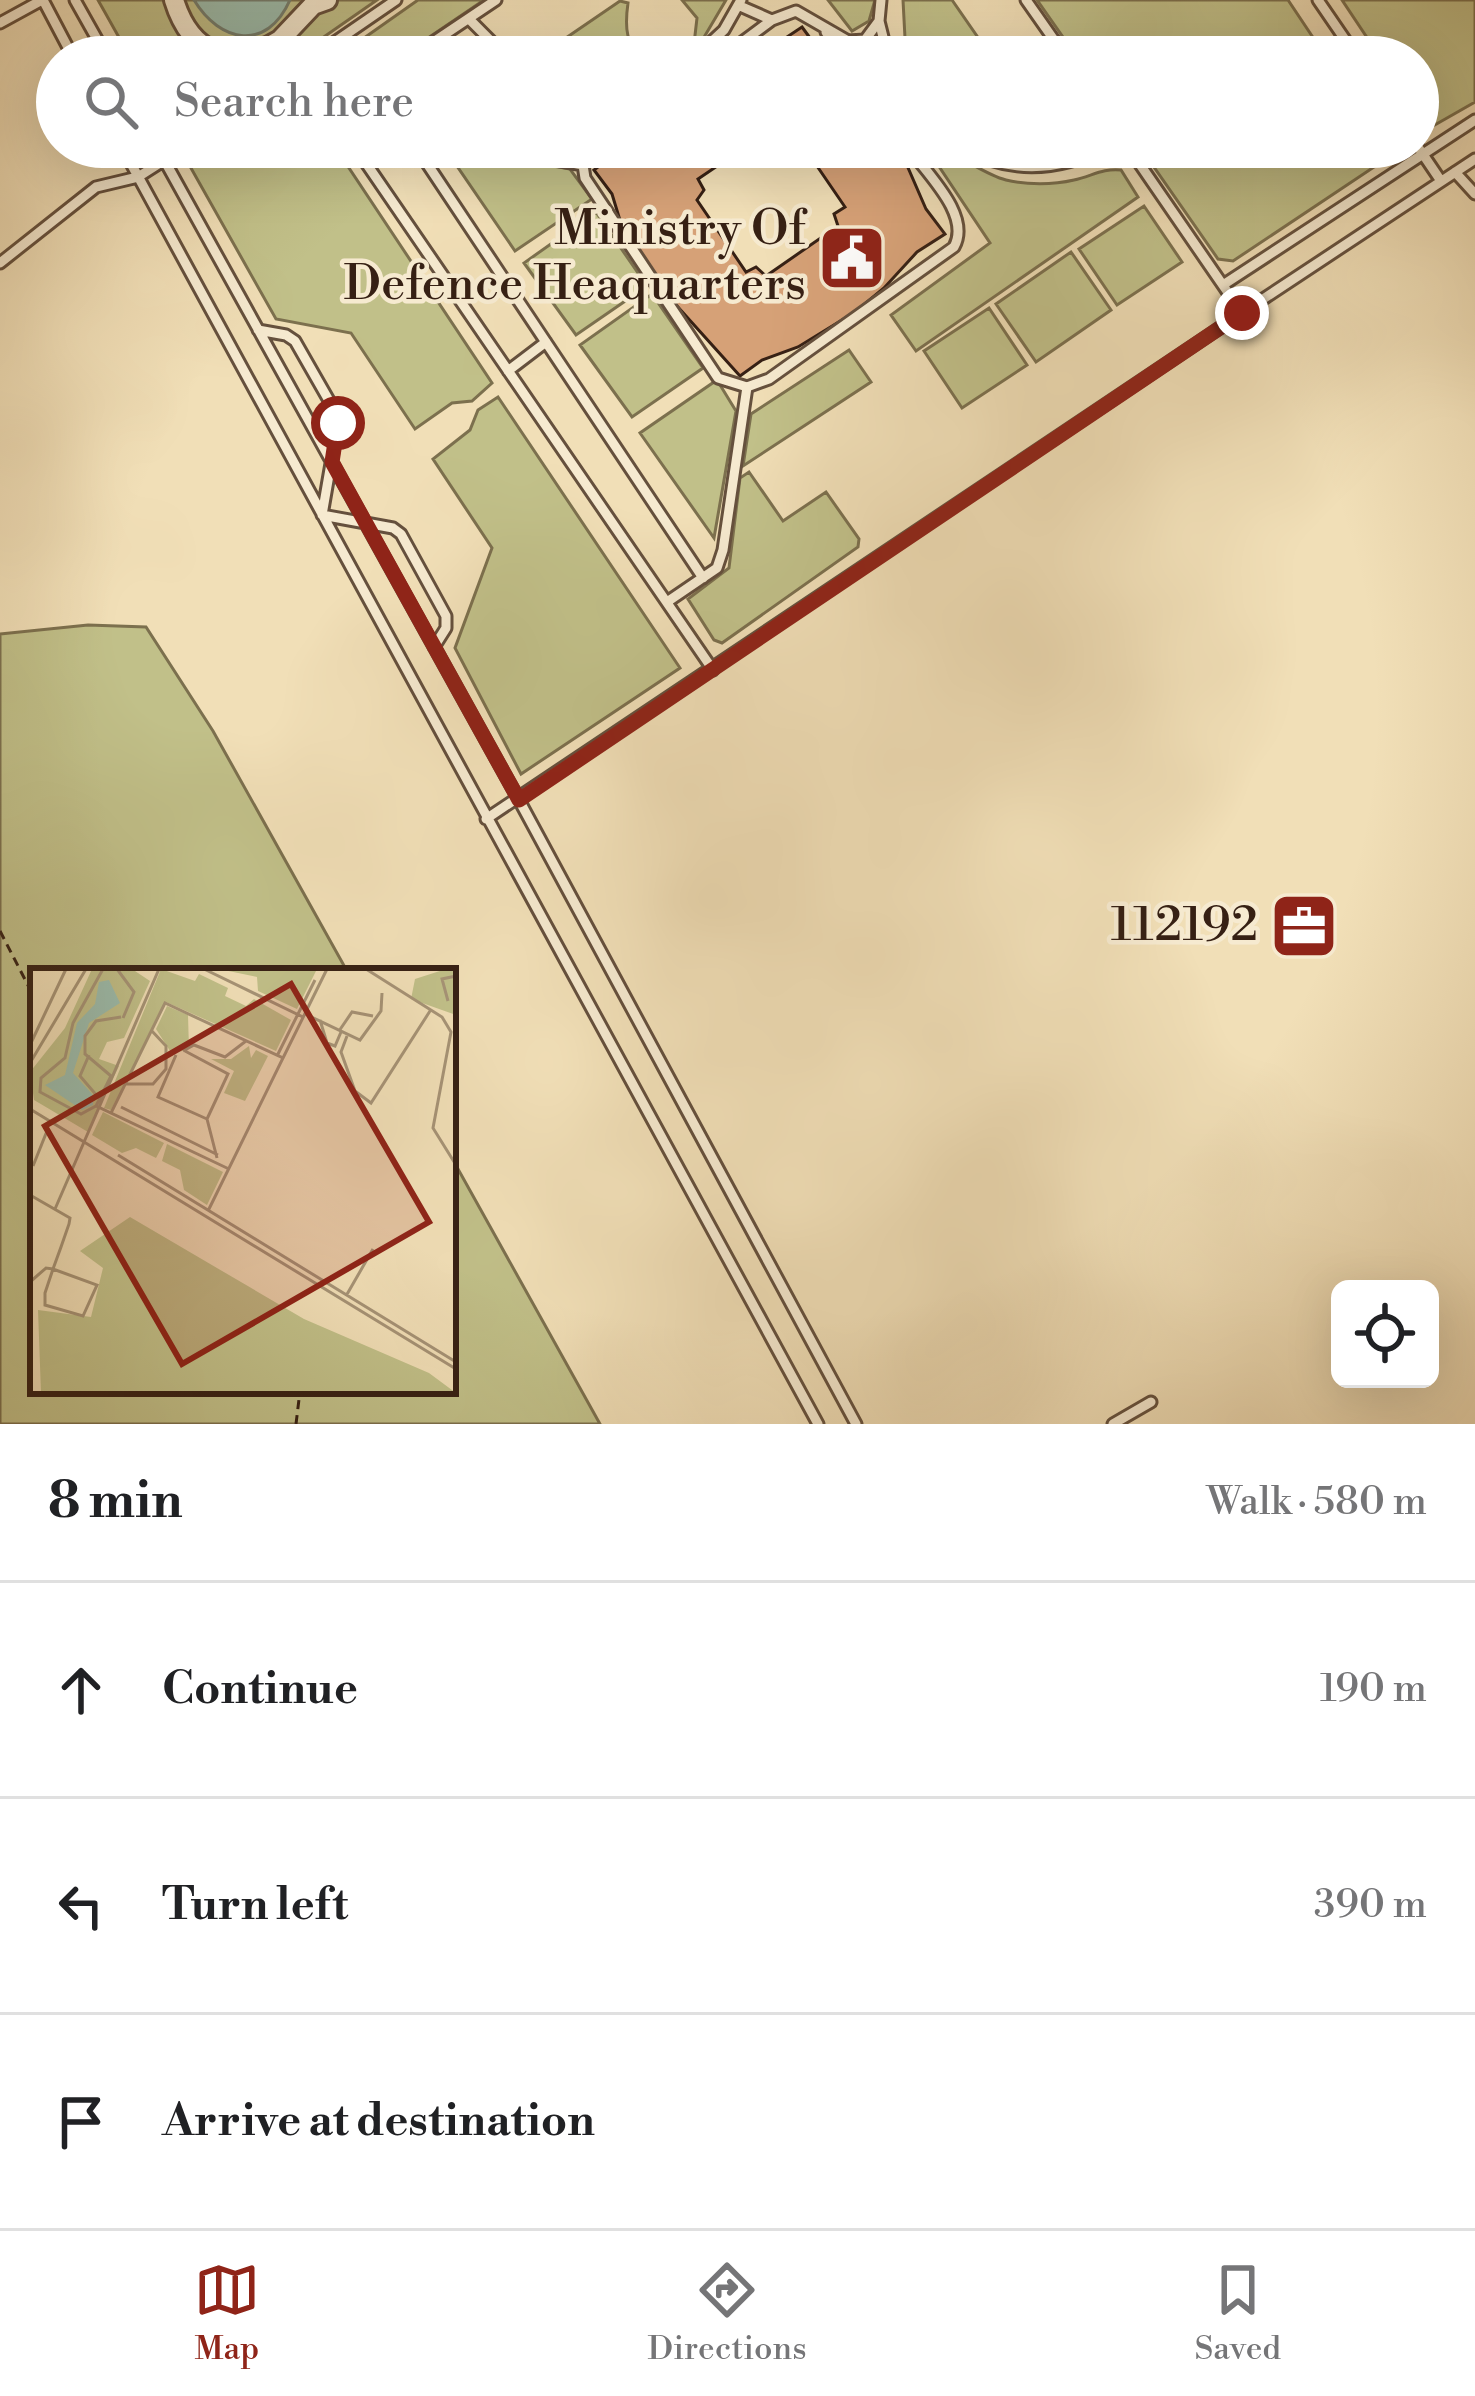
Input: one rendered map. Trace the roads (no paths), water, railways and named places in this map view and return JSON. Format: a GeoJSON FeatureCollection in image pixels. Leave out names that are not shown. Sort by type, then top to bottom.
{"type":"FeatureCollection","features":[{"type":"Feature","properties":{"kind":"street"},"geometry":{"type":"LineString","coordinates":[[174,0],[192,36]]}},
{"type":"Feature","properties":{"kind":"street"},"geometry":{"type":"LineString","coordinates":[[284,36],[318,2]]}},
{"type":"Feature","properties":{"kind":"lane"},"geometry":{"type":"LineString","coordinates":[[0,22],[42,0],[62,36]]}},
{"type":"Feature","properties":{"kind":"lane"},"geometry":{"type":"LineString","coordinates":[[75,0],[95,36]]}},
{"type":"Feature","properties":{"kind":"lane"},"geometry":{"type":"LineString","coordinates":[[344,36],[396,0]]}},
{"type":"Feature","properties":{"kind":"lane"},"geometry":{"type":"LineString","coordinates":[[443,36],[496,0]]}},
{"type":"Feature","properties":{"kind":"lane"},"geometry":{"type":"LineString","coordinates":[[881,0],[883,36]]}},
{"type":"Feature","properties":{"kind":"lane"},"geometry":{"type":"LineString","coordinates":[[1026,0],[1051,36]]}},
{"type":"Feature","properties":{"kind":"lane"},"geometry":{"type":"LineString","coordinates":[[1318,0],[1343,36]]}},
{"type":"Feature","properties":{"kind":"lane"},"geometry":{"type":"LineString","coordinates":[[718,36],[740,3],[772,20]]}},
{"type":"Feature","properties":{"kind":"lane"},"geometry":{"type":"LineString","coordinates":[[750,36],[772,20],[796,11],[841,36]]}},
{"type":"Feature","properties":{"kind":"lane"},"geometry":{"type":"LineString","coordinates":[[469,19],[486,36]]}},
{"type":"Feature","properties":{"kind":"lane"},"geometry":{"type":"LineString","coordinates":[[868,36],[879,20]]}},
{"type":"Feature","properties":{"kind":"lane"},"geometry":{"type":"LineString","coordinates":[[822,26],[829,36]]}},
{"type":"Feature","properties":{"kind":"lane"},"geometry":{"type":"LineString","coordinates":[[1439,141],[1475,120]]}},
{"type":"Feature","properties":{"kind":"lane"},"geometry":{"type":"LineString","coordinates":[[485,819],[1475,159]]}},
{"type":"Feature","properties":{"kind":"lane"},"geometry":{"type":"LineString","coordinates":[[133,168],[818,1424]]}},
{"type":"Feature","properties":{"kind":"lane"},"geometry":{"type":"LineString","coordinates":[[0,262],[96,187],[138,177],[153,168]]}},
{"type":"Feature","properties":{"kind":"lane"},"geometry":{"type":"LineString","coordinates":[[169,168],[519,800],[856,1424]]}},
{"type":"Feature","properties":{"kind":"lane"},"geometry":{"type":"LineString","coordinates":[[369,168],[713,670]]}},
{"type":"Feature","properties":{"kind":"lane"},"geometry":{"type":"LineString","coordinates":[[430,168],[703,578]]}},
{"type":"Feature","properties":{"kind":"lane"},"geometry":{"type":"LineString","coordinates":[[583,168],[585,178],[718,378],[747,387],[770,379],[954,247],[959,240],[958,218],[923,168]]}},
{"type":"Feature","properties":{"kind":"lane"},"geometry":{"type":"LineString","coordinates":[[1142,168],[1242,313]]}},
{"type":"Feature","properties":{"kind":"lane"},"geometry":{"type":"LineString","coordinates":[[1223,285],[1396,168]]}},
{"type":"Feature","properties":{"kind":"lane"},"geometry":{"type":"LineString","coordinates":[[1433,168],[1442,181]]}},
{"type":"Feature","properties":{"kind":"lane"},"geometry":{"type":"LineString","coordinates":[[1455,172],[1475,194]]}},
{"type":"Feature","properties":{"kind":"lane"},"geometry":{"type":"LineString","coordinates":[[258,330],[295,341],[335,411],[338,423],[322,515]]}},
{"type":"Feature","properties":{"kind":"lane"},"geometry":{"type":"LineString","coordinates":[[508,371],[546,342]]}},
{"type":"Feature","properties":{"kind":"lane"},"geometry":{"type":"LineString","coordinates":[[667,602],[717,568],[747,387]]}},
{"type":"Feature","properties":{"kind":"lane"},"geometry":{"type":"LineString","coordinates":[[322,515],[393,528],[401,534],[441,604],[446,628],[434,647]]}},
{"type":"Feature","properties":{"kind":"lane"},"geometry":{"type":"LineString","coordinates":[[1113,1424],[1151,1402]]}},
{"type":"Feature","properties":{"kind":"place","name":"Ministry Of Defence Heaquarters"},"geometry":{"type":"Point","coordinates":[852,258]}},
{"type":"Feature","properties":{"kind":"place","name":"112192"},"geometry":{"type":"Point","coordinates":[1304,926]}}]}
